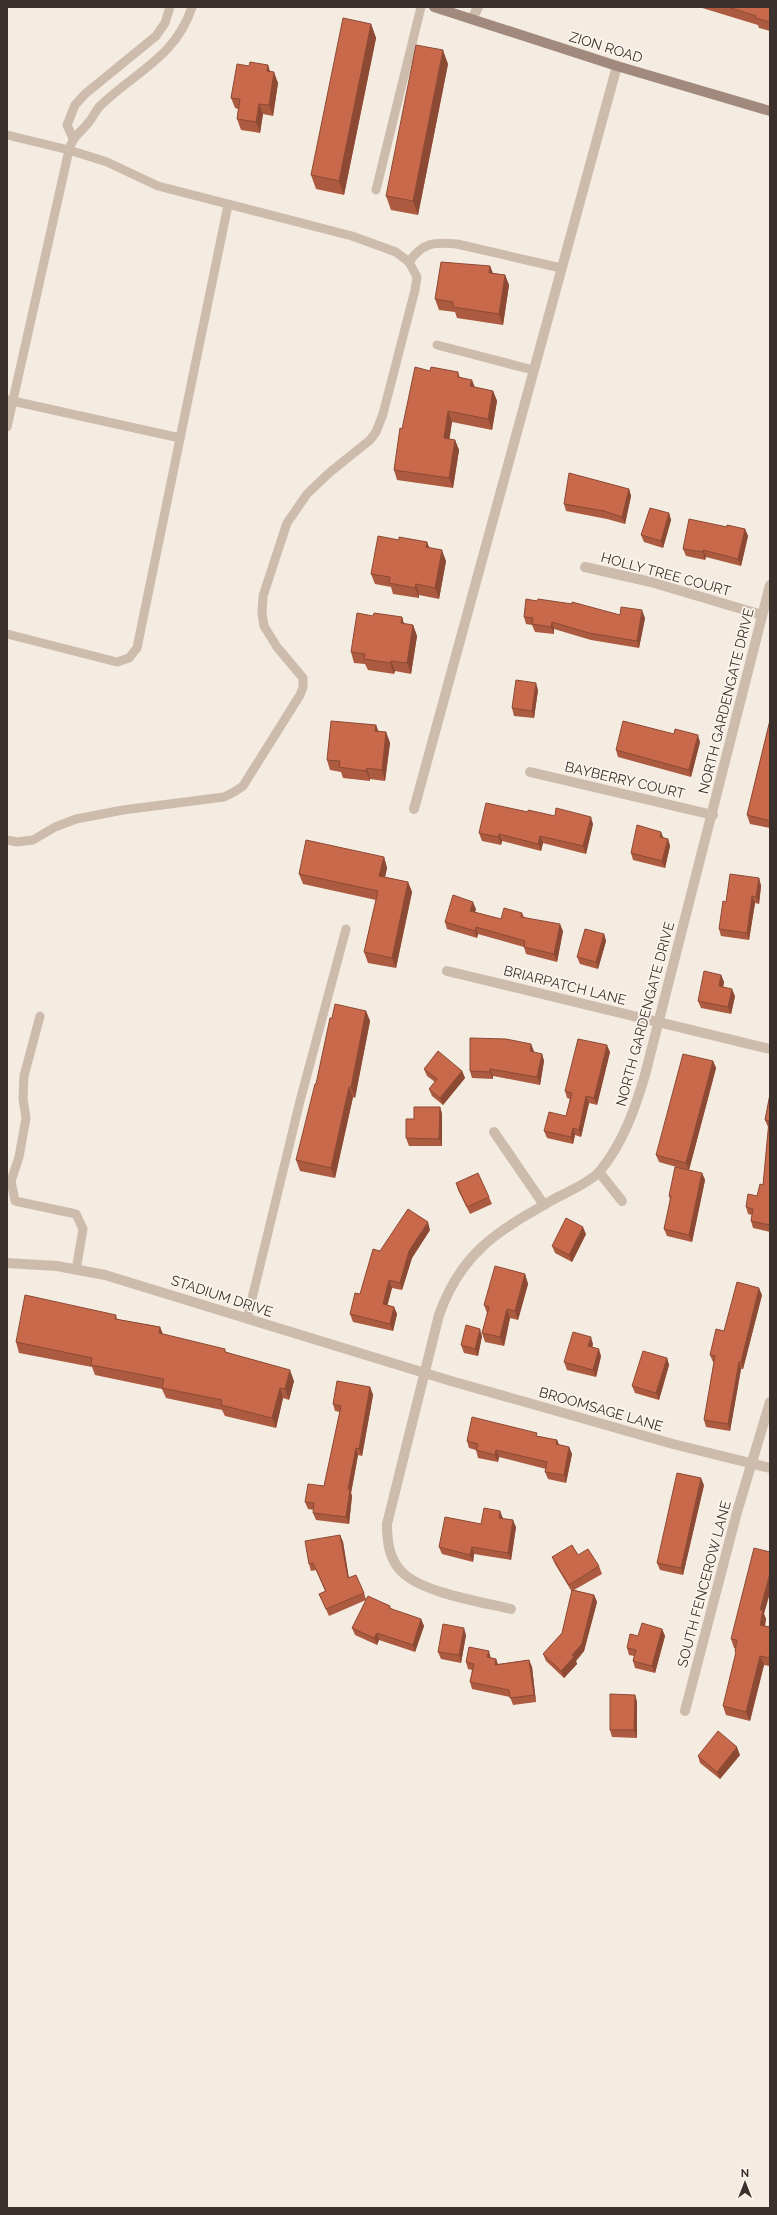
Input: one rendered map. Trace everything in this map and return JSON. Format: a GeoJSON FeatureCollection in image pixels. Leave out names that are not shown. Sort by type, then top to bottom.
{"type":"FeatureCollection","features":[{"type":"Feature","properties":{"kind":"main road","name":"ZION ROAD"},"geometry":{"type":"LineString","coordinates":[[434,7],[617,66],[770,111]]}},
{"type":"Feature","properties":{"kind":"street"},"geometry":{"type":"LineString","coordinates":[[472,19],[478,7]]}},
{"type":"Feature","properties":{"kind":"street"},"geometry":{"type":"LineString","coordinates":[[414,810],[617,66]]}},
{"type":"Feature","properties":{"kind":"street","name":"HOLLY TREE COURT"},"geometry":{"type":"LineString","coordinates":[[585,567],[651,582],[762,615]]}},
{"type":"Feature","properties":{"kind":"street","name":"NORTH GARDENGATE DRIVE"},"geometry":{"type":"LineString","coordinates":[[511,1609],[419,1584],[402,1572],[394,1562],[389,1550],[387,1524],[425,1373],[444,1299],[470,1257],[495,1234],[599,1172],[630,1121],[643,1082],[770,585]]}},
{"type":"Feature","properties":{"kind":"street","name":"BAYBERRY COURT"},"geometry":{"type":"LineString","coordinates":[[530,772],[712,815]]}},
{"type":"Feature","properties":{"kind":"street","name":"BRIARPATCH LANE"},"geometry":{"type":"LineString","coordinates":[[447,971],[770,1049]]}},
{"type":"Feature","properties":{"kind":"street"},"geometry":{"type":"LineString","coordinates":[[494,1132],[544,1205]]}},
{"type":"Feature","properties":{"kind":"street"},"geometry":{"type":"LineString","coordinates":[[599,1172],[622,1201]]}},
{"type":"Feature","properties":{"kind":"street","name":"STADIUM DRIVE"},"geometry":{"type":"LineString","coordinates":[[7,1263],[32,1264],[105,1275],[425,1373]]}},
{"type":"Feature","properties":{"kind":"street","name":"BROOMSAGE LANE"},"geometry":{"type":"LineString","coordinates":[[425,1373],[665,1442],[770,1468]]}},
{"type":"Feature","properties":{"kind":"street","name":"SOUTH FENCEROW LANE"},"geometry":{"type":"LineString","coordinates":[[685,1711],[751,1464],[770,1402]]}},
{"type":"Feature","properties":{"kind":"lane"},"geometry":{"type":"LineString","coordinates":[[73,138],[67,125],[75,105],[85,94],[156,36],[165,23],[170,7]]}},
{"type":"Feature","properties":{"kind":"lane"},"geometry":{"type":"LineString","coordinates":[[7,427],[10,400],[73,138],[88,124],[99,107],[171,47],[182,31],[192,7]]}},
{"type":"Feature","properties":{"kind":"lane"},"geometry":{"type":"LineString","coordinates":[[376,190],[421,7]]}},
{"type":"Feature","properties":{"kind":"lane"},"geometry":{"type":"LineString","coordinates":[[7,135],[69,150],[107,162],[158,186],[352,236],[396,252],[409,262],[417,277],[415,290],[376,432],[370,440],[329,473],[307,494],[287,523],[263,596],[262,613],[264,626],[277,646],[303,678],[303,687],[300,695],[243,786],[224,797],[123,810],[76,818],[55,827],[33,840],[17,842],[7,840]]}},
{"type":"Feature","properties":{"kind":"lane"},"geometry":{"type":"LineString","coordinates":[[7,634],[117,662],[129,658],[137,648],[228,205]]}},
{"type":"Feature","properties":{"kind":"lane"},"geometry":{"type":"LineString","coordinates":[[409,262],[417,250],[430,244],[442,242],[457,244],[561,268]]}},
{"type":"Feature","properties":{"kind":"lane"},"geometry":{"type":"LineString","coordinates":[[437,345],[533,370]]}},
{"type":"Feature","properties":{"kind":"lane"},"geometry":{"type":"LineString","coordinates":[[10,400],[180,438]]}},
{"type":"Feature","properties":{"kind":"lane"},"geometry":{"type":"LineString","coordinates":[[247,1319],[300,1101],[346,929]]}},
{"type":"Feature","properties":{"kind":"lane"},"geometry":{"type":"LineString","coordinates":[[40,1016],[24,1076],[22,1099],[26,1118],[19,1158],[11,1181],[15,1201],[76,1214],[84,1229],[76,1270]]}},
{"type":"Feature","properties":{"kind":"building"},"geometry":{"type":"Polygon","coordinates":[[[728,7],[770,7],[770,22],[755,18],[756,16],[728,7]]]}},
{"type":"Feature","properties":{"kind":"building"},"geometry":{"type":"Polygon","coordinates":[[[343,18],[371,24],[339,181],[311,175],[343,18]]]}},
{"type":"Feature","properties":{"kind":"building"},"geometry":{"type":"Polygon","coordinates":[[[416,45],[443,50],[413,201],[386,196],[416,45]]]}},
{"type":"Feature","properties":{"kind":"building"},"geometry":{"type":"Polygon","coordinates":[[[250,62],[268,65],[267,71],[274,72],[269,105],[259,104],[256,122],[237,119],[240,99],[231,98],[237,64],[249,66],[250,62]]]}},
{"type":"Feature","properties":{"kind":"building"},"geometry":{"type":"Polygon","coordinates":[[[441,262],[490,266],[489,273],[505,275],[499,314],[453,307],[453,302],[435,299],[441,262]]]}},
{"type":"Feature","properties":{"kind":"building"},"geometry":{"type":"Polygon","coordinates":[[[415,367],[430,371],[431,367],[458,372],[458,377],[472,380],[470,386],[493,391],[488,419],[448,411],[444,438],[455,440],[449,478],[394,470],[400,428],[402,429],[415,367]]]}},
{"type":"Feature","properties":{"kind":"building"},"geometry":{"type":"Polygon","coordinates":[[[569,473],[629,489],[622,517],[604,511],[564,504],[569,473]]]}},
{"type":"Feature","properties":{"kind":"building"},"geometry":{"type":"Polygon","coordinates":[[[650,508],[669,513],[661,541],[641,535],[650,508]]]}},
{"type":"Feature","properties":{"kind":"building"},"geometry":{"type":"Polygon","coordinates":[[[689,519],[745,529],[738,559],[703,550],[703,552],[683,549],[689,519]]]}},
{"type":"Feature","properties":{"kind":"building"},"geometry":{"type":"Polygon","coordinates":[[[378,536],[399,540],[399,537],[427,542],[426,547],[442,550],[435,588],[416,584],[415,588],[389,583],[390,577],[371,574],[378,536]]]}},
{"type":"Feature","properties":{"kind":"building"},"geometry":{"type":"Polygon","coordinates":[[[526,599],[537,601],[538,599],[572,604],[572,602],[620,615],[621,607],[642,610],[637,641],[589,633],[552,622],[551,627],[532,624],[533,618],[524,617],[526,599]]]}},
{"type":"Feature","properties":{"kind":"building"},"geometry":{"type":"Polygon","coordinates":[[[357,613],[373,616],[374,613],[402,617],[401,623],[413,625],[407,663],[391,661],[390,663],[364,659],[365,654],[351,652],[357,613]]]}},
{"type":"Feature","properties":{"kind":"building"},"geometry":{"type":"Polygon","coordinates":[[[516,680],[536,683],[532,711],[512,708],[516,680]]]}},
{"type":"Feature","properties":{"kind":"building"},"geometry":{"type":"Polygon","coordinates":[[[770,720],[770,821],[747,815],[770,720]]]}},
{"type":"Feature","properties":{"kind":"building"},"geometry":{"type":"Polygon","coordinates":[[[331,721],[376,725],[375,731],[386,732],[382,770],[367,768],[366,771],[339,767],[340,761],[327,760],[331,721]]]}},
{"type":"Feature","properties":{"kind":"building"},"geometry":{"type":"Polygon","coordinates":[[[623,721],[674,734],[675,729],[698,735],[689,770],[616,750],[623,721]]]}},
{"type":"Feature","properties":{"kind":"building"},"geometry":{"type":"Polygon","coordinates":[[[486,803],[555,816],[556,808],[591,817],[583,846],[540,836],[538,844],[499,834],[498,837],[479,833],[486,803]]]}},
{"type":"Feature","properties":{"kind":"building"},"geometry":{"type":"Polygon","coordinates":[[[637,825],[661,832],[660,837],[668,839],[662,861],[631,853],[637,825]]]}},
{"type":"Feature","properties":{"kind":"building"},"geometry":{"type":"Polygon","coordinates":[[[306,840],[384,857],[379,876],[408,882],[392,958],[364,952],[378,891],[299,874],[306,840]]]}},
{"type":"Feature","properties":{"kind":"building"},"geometry":{"type":"Polygon","coordinates":[[[730,874],[759,878],[756,897],[752,896],[747,933],[719,929],[723,901],[726,902],[730,874]]]}},
{"type":"Feature","properties":{"kind":"building"},"geometry":{"type":"Polygon","coordinates":[[[453,895],[473,902],[470,911],[501,919],[504,908],[522,913],[521,917],[560,924],[554,954],[524,947],[525,941],[476,927],[475,931],[445,922],[453,895]]]}},
{"type":"Feature","properties":{"kind":"building"},"geometry":{"type":"Polygon","coordinates":[[[585,929],[604,934],[596,962],[577,957],[585,929]]]}},
{"type":"Feature","properties":{"kind":"building"},"geometry":{"type":"Polygon","coordinates":[[[704,971],[721,975],[719,986],[732,989],[728,1007],[698,1001],[704,971]]]}},
{"type":"Feature","properties":{"kind":"building"},"geometry":{"type":"Polygon","coordinates":[[[335,1004],[366,1011],[351,1087],[349,1087],[331,1168],[296,1160],[316,1084],[330,1018],[332,1018],[335,1004]]]}},
{"type":"Feature","properties":{"kind":"building"},"geometry":{"type":"Polygon","coordinates":[[[470,1038],[506,1039],[531,1044],[530,1051],[542,1054],[537,1077],[490,1069],[490,1072],[470,1071],[470,1038]]]}},
{"type":"Feature","properties":{"kind":"building"},"geometry":{"type":"Polygon","coordinates":[[[578,1039],[607,1045],[594,1098],[586,1096],[579,1130],[573,1128],[571,1137],[544,1131],[549,1112],[566,1116],[572,1093],[565,1091],[578,1039]]]}},
{"type":"Feature","properties":{"kind":"building"},"geometry":{"type":"Polygon","coordinates":[[[438,1051],[462,1071],[440,1098],[429,1089],[437,1079],[424,1069],[438,1051]]]}},
{"type":"Feature","properties":{"kind":"building"},"geometry":{"type":"Polygon","coordinates":[[[683,1054],[713,1061],[686,1163],[656,1155],[683,1054]]]}},
{"type":"Feature","properties":{"kind":"building"},"geometry":{"type":"Polygon","coordinates":[[[770,1094],[770,1225],[751,1221],[753,1209],[746,1207],[748,1194],[757,1196],[760,1184],[763,1185],[769,1121],[765,1120],[770,1094]]]}},
{"type":"Feature","properties":{"kind":"building"},"geometry":{"type":"Polygon","coordinates":[[[414,1107],[440,1107],[439,1139],[406,1138],[406,1119],[414,1119],[414,1107]]]}},
{"type":"Feature","properties":{"kind":"building"},"geometry":{"type":"Polygon","coordinates":[[[675,1167],[702,1173],[689,1235],[664,1229],[675,1167]]]}},
{"type":"Feature","properties":{"kind":"building"},"geometry":{"type":"Polygon","coordinates":[[[478,1173],[489,1197],[467,1207],[456,1183],[478,1173]]]}},
{"type":"Feature","properties":{"kind":"building"},"geometry":{"type":"Polygon","coordinates":[[[408,1209],[428,1222],[409,1251],[400,1283],[389,1280],[383,1304],[394,1307],[390,1324],[350,1314],[355,1293],[360,1294],[373,1249],[380,1251],[408,1209]]]}},
{"type":"Feature","properties":{"kind":"building"},"geometry":{"type":"Polygon","coordinates":[[[566,1218],[583,1227],[569,1255],[552,1246],[566,1218]]]}},
{"type":"Feature","properties":{"kind":"building"},"geometry":{"type":"Polygon","coordinates":[[[495,1266],[525,1274],[515,1311],[507,1309],[500,1337],[482,1333],[489,1307],[484,1305],[495,1266]]]}},
{"type":"Feature","properties":{"kind":"building"},"geometry":{"type":"Polygon","coordinates":[[[737,1282],[759,1288],[741,1362],[739,1362],[728,1424],[704,1420],[715,1356],[710,1355],[716,1329],[724,1331],[737,1282]]]}},
{"type":"Feature","properties":{"kind":"building"},"geometry":{"type":"Polygon","coordinates":[[[25,1295],[116,1315],[115,1319],[160,1327],[159,1333],[225,1349],[225,1352],[290,1370],[285,1389],[280,1388],[272,1418],[221,1405],[222,1400],[162,1388],[164,1379],[91,1365],[92,1358],[16,1342],[25,1295]]]}},
{"type":"Feature","properties":{"kind":"building"},"geometry":{"type":"Polygon","coordinates":[[[466,1325],[480,1329],[475,1349],[461,1345],[466,1325]]]}},
{"type":"Feature","properties":{"kind":"building"},"geometry":{"type":"Polygon","coordinates":[[[573,1332],[591,1337],[588,1346],[599,1349],[593,1370],[564,1362],[573,1332]]]}},
{"type":"Feature","properties":{"kind":"building"},"geometry":{"type":"Polygon","coordinates":[[[643,1351],[667,1358],[656,1393],[632,1386],[643,1351]]]}},
{"type":"Feature","properties":{"kind":"building"},"geometry":{"type":"Polygon","coordinates":[[[337,1381],[370,1387],[359,1449],[356,1448],[348,1489],[350,1489],[346,1517],[313,1513],[314,1503],[305,1502],[308,1484],[324,1486],[341,1406],[333,1404],[337,1381]]]}},
{"type":"Feature","properties":{"kind":"building"},"geometry":{"type":"Polygon","coordinates":[[[472,1417],[537,1433],[536,1436],[557,1440],[556,1444],[569,1447],[564,1475],[545,1472],[547,1462],[496,1450],[495,1455],[476,1450],[478,1444],[467,1441],[472,1417]]]}},
{"type":"Feature","properties":{"kind":"building"},"geometry":{"type":"Polygon","coordinates":[[[677,1473],[701,1478],[681,1568],[657,1563],[677,1473]]]}},
{"type":"Feature","properties":{"kind":"building"},"geometry":{"type":"Polygon","coordinates":[[[484,1508],[500,1511],[499,1518],[513,1520],[508,1553],[472,1547],[470,1555],[439,1547],[445,1517],[481,1524],[484,1508]]]}},
{"type":"Feature","properties":{"kind":"building"},"geometry":{"type":"Polygon","coordinates":[[[340,1535],[348,1578],[356,1575],[364,1593],[326,1609],[319,1594],[326,1591],[313,1563],[309,1564],[305,1541],[340,1535]]]}},
{"type":"Feature","properties":{"kind":"building"},"geometry":{"type":"Polygon","coordinates":[[[572,1545],[578,1555],[588,1549],[599,1566],[569,1585],[552,1557],[572,1545]]]}},
{"type":"Feature","properties":{"kind":"building"},"geometry":{"type":"Polygon","coordinates":[[[754,1548],[770,1552],[770,1573],[760,1610],[763,1610],[760,1625],[770,1627],[770,1658],[760,1656],[746,1712],[723,1706],[736,1652],[737,1640],[731,1639],[754,1548]]]}},
{"type":"Feature","properties":{"kind":"building"},"geometry":{"type":"Polygon","coordinates":[[[572,1590],[594,1595],[582,1644],[572,1655],[574,1657],[561,1671],[543,1654],[562,1633],[572,1590]]]}},
{"type":"Feature","properties":{"kind":"building"},"geometry":{"type":"Polygon","coordinates":[[[368,1596],[390,1606],[389,1608],[421,1619],[413,1645],[377,1633],[374,1638],[352,1628],[368,1596]]]}},
{"type":"Feature","properties":{"kind":"building"},"geometry":{"type":"Polygon","coordinates":[[[642,1623],[662,1629],[652,1666],[633,1661],[636,1650],[627,1648],[630,1634],[638,1636],[642,1623]]]}},
{"type":"Feature","properties":{"kind":"building"},"geometry":{"type":"Polygon","coordinates":[[[443,1624],[464,1628],[459,1655],[438,1652],[443,1624]]]}},
{"type":"Feature","properties":{"kind":"building"},"geometry":{"type":"Polygon","coordinates":[[[469,1647],[489,1651],[487,1657],[496,1659],[495,1665],[529,1660],[534,1695],[510,1698],[509,1690],[470,1682],[474,1664],[466,1662],[469,1647]]]}},
{"type":"Feature","properties":{"kind":"building"},"geometry":{"type":"Polygon","coordinates":[[[610,1694],[635,1695],[634,1730],[610,1730],[610,1694]]]}},
{"type":"Feature","properties":{"kind":"building"},"geometry":{"type":"Polygon","coordinates":[[[718,1731],[737,1747],[717,1772],[698,1756],[718,1731]]]}}]}
